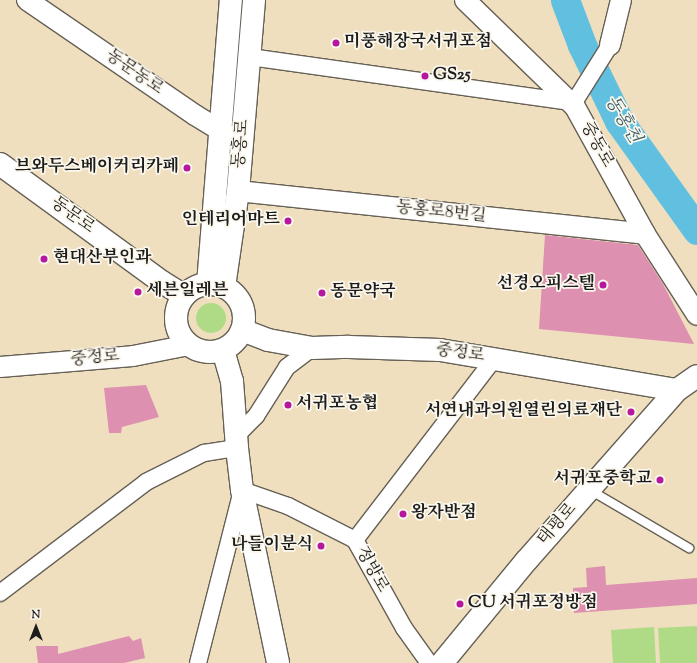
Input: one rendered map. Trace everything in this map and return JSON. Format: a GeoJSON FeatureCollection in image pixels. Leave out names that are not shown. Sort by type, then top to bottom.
{"type":"FeatureCollection","features":[{"type":"Feature","properties":{"kind":"main road","name":"동홍로"},"geometry":{"type":"LineString","coordinates":[[216,285],[220,131],[231,0]]}},
{"type":"Feature","properties":{"kind":"main road","name":"동홍로"},"geometry":{"type":"LineString","coordinates":[[216,285],[238,191],[254,0]]}},
{"type":"Feature","properties":{"kind":"main road","name":"동문로"},"geometry":{"type":"LineString","coordinates":[[0,164],[162,282],[184,296]]}},
{"type":"Feature","properties":{"kind":"main road"},"geometry":{"type":"LineString","coordinates":[[216,285],[238,298],[243,308],[244,319],[242,330],[233,344],[223,350],[203,352],[189,345],[180,334],[176,324],[177,310],[184,296],[192,289],[216,285]]}},
{"type":"Feature","properties":{"kind":"main road","name":"중정로"},"geometry":{"type":"LineString","coordinates":[[242,330],[268,340],[312,348],[349,347],[440,350],[677,390]]}},
{"type":"Feature","properties":{"kind":"main road"},"geometry":{"type":"LineString","coordinates":[[223,350],[232,381],[242,490],[278,663]]}},
{"type":"Feature","properties":{"kind":"main road","name":"태평로"},"geometry":{"type":"LineString","coordinates":[[442,663],[589,490],[677,390],[697,376]]}},
{"type":"Feature","properties":{"kind":"street","name":"동문동로"},"geometry":{"type":"LineString","coordinates":[[27,0],[220,131],[243,144]]}},
{"type":"Feature","properties":{"kind":"street","name":"중동로"},"geometry":{"type":"LineString","coordinates":[[465,0],[572,103],[645,234],[697,315]]}},
{"type":"Feature","properties":{"kind":"street"},"geometry":{"type":"LineString","coordinates":[[250,57],[572,103],[610,45],[622,0]]}},
{"type":"Feature","properties":{"kind":"street","name":"동홍로8번길"},"geometry":{"type":"LineString","coordinates":[[238,191],[645,234]]}},
{"type":"Feature","properties":{"kind":"street","name":"중정로"},"geometry":{"type":"LineString","coordinates":[[0,367],[133,356],[189,345]]}},
{"type":"Feature","properties":{"kind":"street"},"geometry":{"type":"LineString","coordinates":[[0,593],[146,482],[204,453],[237,441],[256,416],[287,367],[312,348]]}},
{"type":"Feature","properties":{"kind":"street"},"geometry":{"type":"LineString","coordinates":[[355,540],[494,359]]}},
{"type":"Feature","properties":{"kind":"street"},"geometry":{"type":"LineString","coordinates":[[198,663],[242,490]]}},
{"type":"Feature","properties":{"kind":"street","name":"정방로"},"geometry":{"type":"LineString","coordinates":[[242,490],[288,506],[355,540],[404,628],[429,663]]}},
{"type":"Feature","properties":{"kind":"lane"},"geometry":{"type":"LineString","coordinates":[[589,490],[689,548]]}},
{"type":"Feature","properties":{"kind":"green space"},"geometry":{"type":"Polygon","coordinates":[[[211,303],[222,307],[226,318],[222,329],[211,333],[200,329],[196,318],[200,307],[211,303]]]}},
{"type":"Feature","properties":{"kind":"green space"},"geometry":{"type":"Polygon","coordinates":[[[697,626],[697,663],[660,663],[658,628],[697,626]]]}},
{"type":"Feature","properties":{"kind":"green space"},"geometry":{"type":"Polygon","coordinates":[[[654,627],[656,663],[613,663],[611,630],[654,627]]]}},
{"type":"Feature","properties":{"kind":"building","name":"선경오피스텔"},"geometry":{"type":"Polygon","coordinates":[[[545,235],[638,245],[663,284],[694,344],[539,329],[545,235]]]}},
{"type":"Feature","properties":{"kind":"building"},"geometry":{"type":"Polygon","coordinates":[[[146,385],[159,417],[122,427],[121,433],[109,433],[104,388],[146,385]]]}},
{"type":"Feature","properties":{"kind":"building"},"geometry":{"type":"Polygon","coordinates":[[[605,566],[606,585],[697,578],[697,604],[574,613],[573,588],[587,587],[586,568],[605,566]]]}},
{"type":"Feature","properties":{"kind":"building"},"geometry":{"type":"Polygon","coordinates":[[[129,636],[133,641],[141,638],[145,658],[124,663],[38,663],[36,646],[58,646],[58,654],[129,636]]]}},
{"type":"Feature","properties":{"kind":"waterway","name":"동홍천"},"geometry":{"type":"LineString","coordinates":[[565,0],[582,45],[619,121],[697,230]]}},
{"type":"Feature","properties":{"kind":"place","name":"미풍해장국서귀포점"},"geometry":{"type":"Point","coordinates":[336,43]}},
{"type":"Feature","properties":{"kind":"place","name":"GS25"},"geometry":{"type":"Point","coordinates":[425,76]}},
{"type":"Feature","properties":{"kind":"place","name":"브와두스베이커리카페"},"geometry":{"type":"Point","coordinates":[187,168]}},
{"type":"Feature","properties":{"kind":"place","name":"인테리어마트"},"geometry":{"type":"Point","coordinates":[288,221]}},
{"type":"Feature","properties":{"kind":"place","name":"현대산부인과"},"geometry":{"type":"Point","coordinates":[44,259]}},
{"type":"Feature","properties":{"kind":"place","name":"선경오피스텔"},"geometry":{"type":"Point","coordinates":[603,285]}},
{"type":"Feature","properties":{"kind":"place","name":"세븐일레븐"},"geometry":{"type":"Point","coordinates":[138,292]}},
{"type":"Feature","properties":{"kind":"place","name":"동문약국"},"geometry":{"type":"Point","coordinates":[322,293]}},
{"type":"Feature","properties":{"kind":"place","name":"서귀포농협"},"geometry":{"type":"Point","coordinates":[288,405]}},
{"type":"Feature","properties":{"kind":"place","name":"서연내과의원열린의료재단"},"geometry":{"type":"Point","coordinates":[631,412]}},
{"type":"Feature","properties":{"kind":"place","name":"서귀포중학교"},"geometry":{"type":"Point","coordinates":[660,480]}},
{"type":"Feature","properties":{"kind":"place","name":"왕자반점"},"geometry":{"type":"Point","coordinates":[403,514]}},
{"type":"Feature","properties":{"kind":"place","name":"나들이분식"},"geometry":{"type":"Point","coordinates":[321,546]}},
{"type":"Feature","properties":{"kind":"place","name":"CU 서귀포정방점"},"geometry":{"type":"Point","coordinates":[460,604]}}]}
